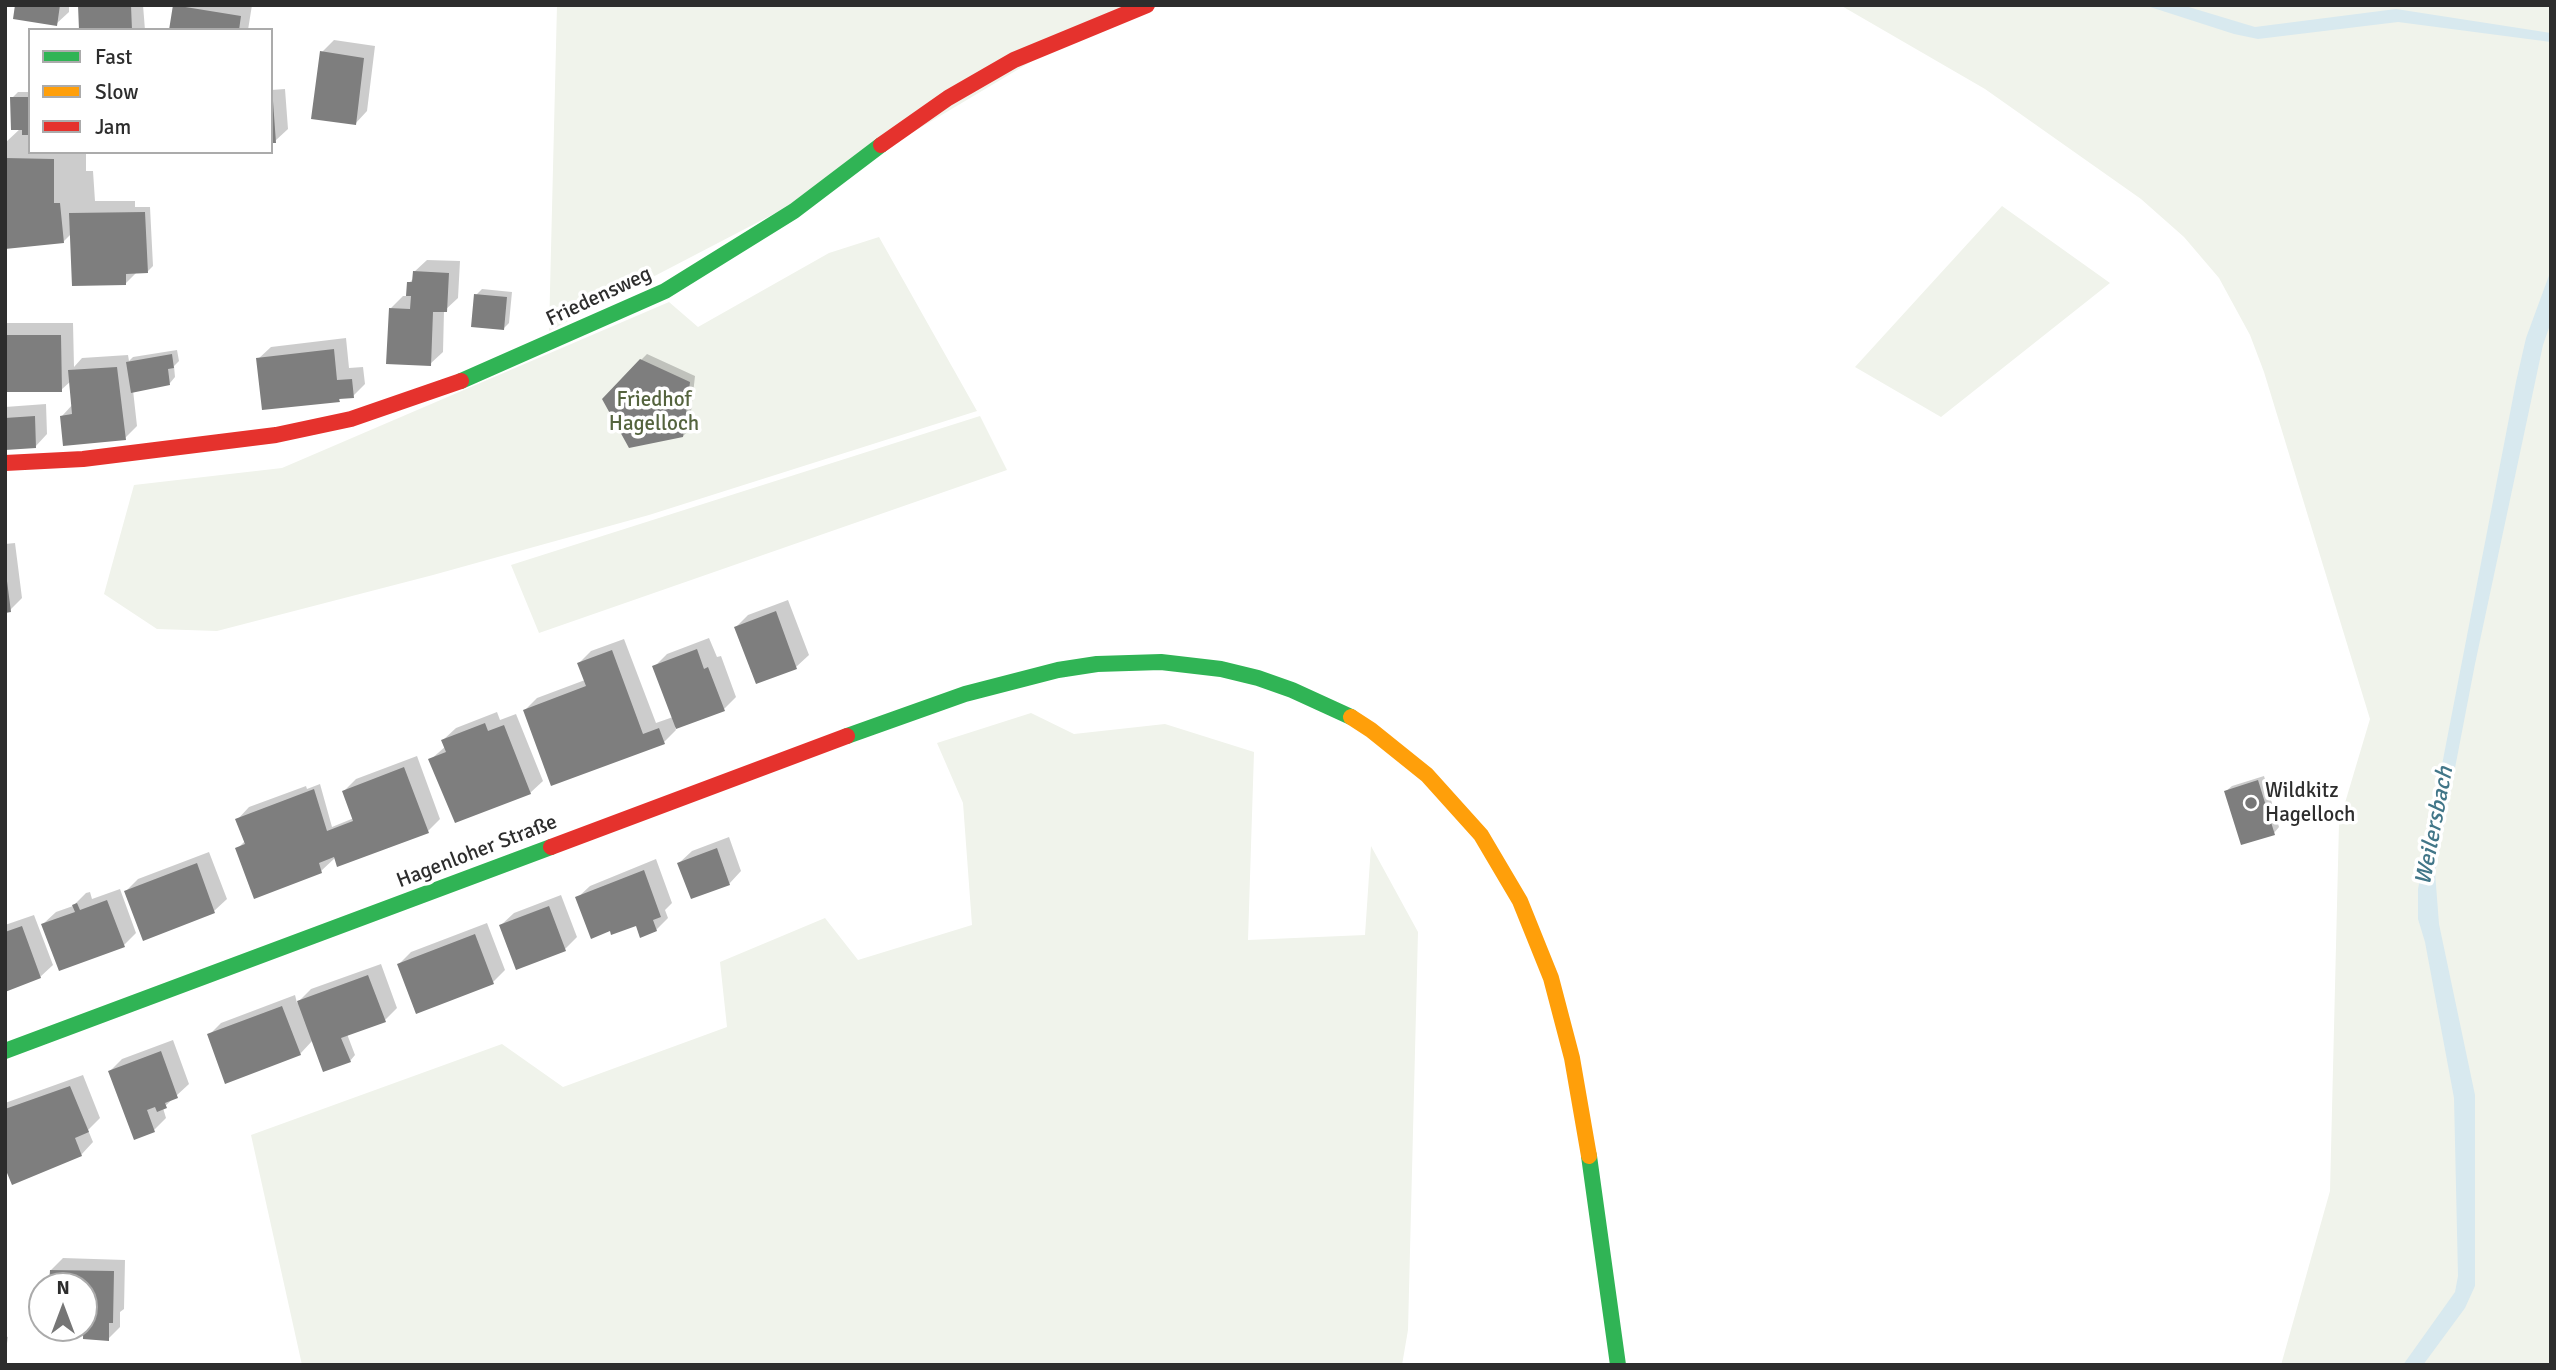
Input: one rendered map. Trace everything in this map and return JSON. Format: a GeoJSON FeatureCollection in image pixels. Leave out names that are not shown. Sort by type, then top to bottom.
{"type":"FeatureCollection","features":[{"type":"Feature","properties":{"kind":"street","name":"Friedensweg"},"geometry":{"type":"LineString","coordinates":[[5,463],[97,457],[276,435],[351,419],[474,376],[665,291],[794,211],[908,124],[948,98],[1014,60],[1147,5]]}},
{"type":"Feature","properties":{"kind":"street","name":"Hagenloher Straße"},"geometry":{"type":"LineString","coordinates":[[5,1051],[965,694],[1058,670],[1097,664],[1161,662],[1222,669],[1292,690],[1343,712],[1391,745],[1427,775],[1481,835],[1501,866],[1520,901],[1551,978],[1572,1058],[1585,1123],[1618,1365]]}},
{"type":"Feature","properties":{"kind":"green space"},"geometry":{"type":"Polygon","coordinates":[[[557,5],[1126,5],[789,206],[549,331],[557,5]]]}},
{"type":"Feature","properties":{"kind":"green space"},"geometry":{"type":"Polygon","coordinates":[[[1840,5],[2551,5],[2551,1365],[2281,1365],[2330,1191],[2339,823],[2370,719],[2264,372],[2250,335],[2219,278],[2184,237],[2141,199],[1985,89],[1840,5]]]}},
{"type":"Feature","properties":{"kind":"green space"},"geometry":{"type":"Polygon","coordinates":[[[2002,206],[2110,283],[1941,417],[1855,367],[2002,206]]]}},
{"type":"Feature","properties":{"kind":"green space","name":"Friedhof Hagelloch"},"geometry":{"type":"Polygon","coordinates":[[[879,237],[977,411],[649,515],[217,631],[157,629],[104,594],[134,485],[282,468],[669,302],[698,327],[829,253],[879,237]]]}},
{"type":"Feature","properties":{"kind":"green space"},"geometry":{"type":"Polygon","coordinates":[[[980,416],[1007,470],[539,633],[511,565],[980,416]]]}},
{"type":"Feature","properties":{"kind":"green space"},"geometry":{"type":"Polygon","coordinates":[[[1031,713],[1074,734],[1165,724],[1254,752],[1248,940],[1365,935],[1371,846],[1418,932],[1408,1330],[1402,1365],[302,1365],[251,1135],[502,1044],[563,1087],[727,1027],[720,962],[825,918],[858,960],[972,925],[963,803],[937,743],[1031,713]]]}},
{"type":"Feature","properties":{"kind":"water"},"geometry":{"type":"Polygon","coordinates":[[[2144,5],[2182,5],[2255,27],[2396,9],[2551,33],[2551,42],[2398,22],[2258,39],[2144,5]]]}},
{"type":"Feature","properties":{"kind":"water","name":"Weilersbach"},"geometry":{"type":"Polygon","coordinates":[[[2551,270],[2551,322],[2543,345],[2475,664],[2435,872],[2439,924],[2475,1095],[2475,1286],[2465,1308],[2423,1365],[2403,1365],[2455,1292],[2458,1276],[2454,1098],[2425,942],[2418,919],[2418,889],[2516,382],[2526,338],[2551,270]]]}},
{"type":"Feature","properties":{"kind":"building"},"geometry":{"type":"Polygon","coordinates":[[[15,5],[60,5],[57,26],[13,19],[15,5]]]}},
{"type":"Feature","properties":{"kind":"building"},"geometry":{"type":"Polygon","coordinates":[[[78,5],[131,5],[132,28],[79,28],[78,5]]]}},
{"type":"Feature","properties":{"kind":"building"},"geometry":{"type":"Polygon","coordinates":[[[173,5],[241,16],[239,28],[169,28],[173,5]]]}},
{"type":"Feature","properties":{"kind":"building"},"geometry":{"type":"Polygon","coordinates":[[[320,51],[364,58],[356,125],[311,119],[320,51]]]}},
{"type":"Feature","properties":{"kind":"building"},"geometry":{"type":"Polygon","coordinates":[[[10,97],[28,97],[28,135],[22,135],[22,130],[11,130],[10,97]]]}},
{"type":"Feature","properties":{"kind":"building"},"geometry":{"type":"Polygon","coordinates":[[[273,101],[276,143],[273,143],[273,101]]]}},
{"type":"Feature","properties":{"kind":"building"},"geometry":{"type":"Polygon","coordinates":[[[5,158],[54,159],[54,203],[60,203],[64,243],[5,249],[5,158]]]}},
{"type":"Feature","properties":{"kind":"building"},"geometry":{"type":"Polygon","coordinates":[[[145,212],[148,273],[126,274],[126,285],[72,286],[69,213],[145,212]]]}},
{"type":"Feature","properties":{"kind":"building"},"geometry":{"type":"Polygon","coordinates":[[[413,271],[449,273],[447,312],[433,312],[431,366],[386,364],[389,308],[410,309],[411,296],[406,296],[407,282],[412,282],[413,271]]]}},
{"type":"Feature","properties":{"kind":"building"},"geometry":{"type":"Polygon","coordinates":[[[474,294],[507,297],[504,330],[471,327],[474,294]]]}},
{"type":"Feature","properties":{"kind":"building"},"geometry":{"type":"Polygon","coordinates":[[[5,335],[61,335],[62,392],[5,392],[5,335]]]}},
{"type":"Feature","properties":{"kind":"building"},"geometry":{"type":"Polygon","coordinates":[[[334,349],[337,380],[352,379],[354,398],[339,399],[340,402],[262,410],[256,358],[334,349]]]}},
{"type":"Feature","properties":{"kind":"building"},"geometry":{"type":"Polygon","coordinates":[[[172,354],[174,368],[168,369],[170,385],[131,393],[126,362],[172,354]]]}},
{"type":"Feature","properties":{"kind":"building"},"geometry":{"type":"Polygon","coordinates":[[[640,359],[690,382],[683,437],[629,448],[602,399],[640,359]]]}},
{"type":"Feature","properties":{"kind":"building"},"geometry":{"type":"Polygon","coordinates":[[[117,367],[126,440],[63,446],[60,416],[72,414],[68,370],[117,367]]]}},
{"type":"Feature","properties":{"kind":"building"},"geometry":{"type":"Polygon","coordinates":[[[35,416],[36,448],[5,450],[5,418],[35,416]]]}},
{"type":"Feature","properties":{"kind":"building"},"geometry":{"type":"Polygon","coordinates":[[[7,581],[11,612],[5,613],[5,582],[7,581]]]}},
{"type":"Feature","properties":{"kind":"building"},"geometry":{"type":"Polygon","coordinates":[[[776,611],[797,669],[756,684],[734,627],[776,611]]]}},
{"type":"Feature","properties":{"kind":"building"},"geometry":{"type":"Polygon","coordinates":[[[697,649],[704,669],[708,667],[725,711],[676,729],[652,666],[697,649]]]}},
{"type":"Feature","properties":{"kind":"building"},"geometry":{"type":"Polygon","coordinates":[[[612,650],[643,734],[659,728],[665,744],[551,786],[523,710],[586,686],[577,663],[612,650]]]}},
{"type":"Feature","properties":{"kind":"building"},"geometry":{"type":"Polygon","coordinates":[[[485,723],[488,731],[504,725],[531,794],[455,823],[428,759],[446,752],[441,740],[485,723]]]}},
{"type":"Feature","properties":{"kind":"building"},"geometry":{"type":"Polygon","coordinates":[[[404,767],[429,833],[337,867],[334,857],[319,863],[322,873],[254,899],[235,848],[245,844],[235,819],[314,789],[327,831],[353,821],[342,791],[404,767]]]}},
{"type":"Feature","properties":{"kind":"building"},"geometry":{"type":"Polygon","coordinates":[[[2258,780],[2275,835],[2241,845],[2224,791],[2258,780]]]}},
{"type":"Feature","properties":{"kind":"building"},"geometry":{"type":"Polygon","coordinates":[[[717,848],[730,885],[691,899],[677,863],[717,848]]]}},
{"type":"Feature","properties":{"kind":"building"},"geometry":{"type":"Polygon","coordinates":[[[197,863],[215,913],[143,941],[124,891],[197,863]]]}},
{"type":"Feature","properties":{"kind":"building"},"geometry":{"type":"Polygon","coordinates":[[[644,870],[661,917],[653,920],[657,931],[640,938],[636,926],[611,935],[610,931],[591,939],[575,897],[644,870]]]}},
{"type":"Feature","properties":{"kind":"building"},"geometry":{"type":"Polygon","coordinates":[[[107,900],[125,947],[59,971],[41,924],[75,912],[72,905],[77,903],[80,910],[107,900]]]}},
{"type":"Feature","properties":{"kind":"building"},"geometry":{"type":"Polygon","coordinates":[[[549,906],[566,951],[516,970],[499,925],[549,906]]]}},
{"type":"Feature","properties":{"kind":"building"},"geometry":{"type":"Polygon","coordinates":[[[22,926],[41,978],[5,992],[5,932],[22,926]]]}},
{"type":"Feature","properties":{"kind":"building"},"geometry":{"type":"Polygon","coordinates":[[[475,934],[494,984],[416,1014],[397,964],[475,934]]]}},
{"type":"Feature","properties":{"kind":"building"},"geometry":{"type":"Polygon","coordinates":[[[368,975],[386,1022],[341,1038],[351,1062],[323,1072],[297,1001],[368,975]]]}},
{"type":"Feature","properties":{"kind":"building"},"geometry":{"type":"Polygon","coordinates":[[[282,1006],[301,1055],[225,1084],[207,1034],[282,1006]]]}},
{"type":"Feature","properties":{"kind":"building"},"geometry":{"type":"Polygon","coordinates":[[[161,1051],[178,1098],[165,1103],[167,1108],[157,1112],[155,1107],[147,1110],[155,1132],[134,1140],[108,1071],[161,1051]]]}},
{"type":"Feature","properties":{"kind":"building"},"geometry":{"type":"Polygon","coordinates":[[[70,1086],[89,1132],[75,1138],[82,1156],[12,1185],[5,1168],[5,1109],[70,1086]]]}},
{"type":"Feature","properties":{"kind":"building"},"geometry":{"type":"Polygon","coordinates":[[[114,1271],[113,1323],[109,1323],[109,1341],[98,1340],[98,1272],[50,1272],[114,1271]]]}},
{"type":"Feature","properties":{"kind":"traffic: fast"},"geometry":{"type":"LineString","coordinates":[[461,381],[665,291],[794,211],[881,145]]}},
{"type":"Feature","properties":{"kind":"traffic: fast"},"geometry":{"type":"LineString","coordinates":[[847,736],[965,694],[1058,670],[1097,664],[1161,662],[1221,669],[1292,690],[1351,717]]}},
{"type":"Feature","properties":{"kind":"traffic: fast"},"geometry":{"type":"LineString","coordinates":[[5,1051],[551,847]]}},
{"type":"Feature","properties":{"kind":"traffic: fast"},"geometry":{"type":"LineString","coordinates":[[1589,1156],[1618,1365]]}},
{"type":"Feature","properties":{"kind":"traffic: slow"},"geometry":{"type":"LineString","coordinates":[[1351,717],[1427,775],[1481,835],[1520,901],[1551,978],[1572,1058],[1589,1156]]}},
{"type":"Feature","properties":{"kind":"traffic: jam"},"geometry":{"type":"LineString","coordinates":[[881,145],[948,98],[1014,60],[1147,5]]}},
{"type":"Feature","properties":{"kind":"traffic: jam"},"geometry":{"type":"LineString","coordinates":[[5,463],[83,459],[276,435],[351,419],[461,381]]}},
{"type":"Feature","properties":{"kind":"traffic: jam"},"geometry":{"type":"LineString","coordinates":[[551,847],[847,736]]}},
{"type":"Feature","properties":{"kind":"place","name":"Wildkitz Hagelloch"},"geometry":{"type":"Point","coordinates":[2251,803]}}]}
